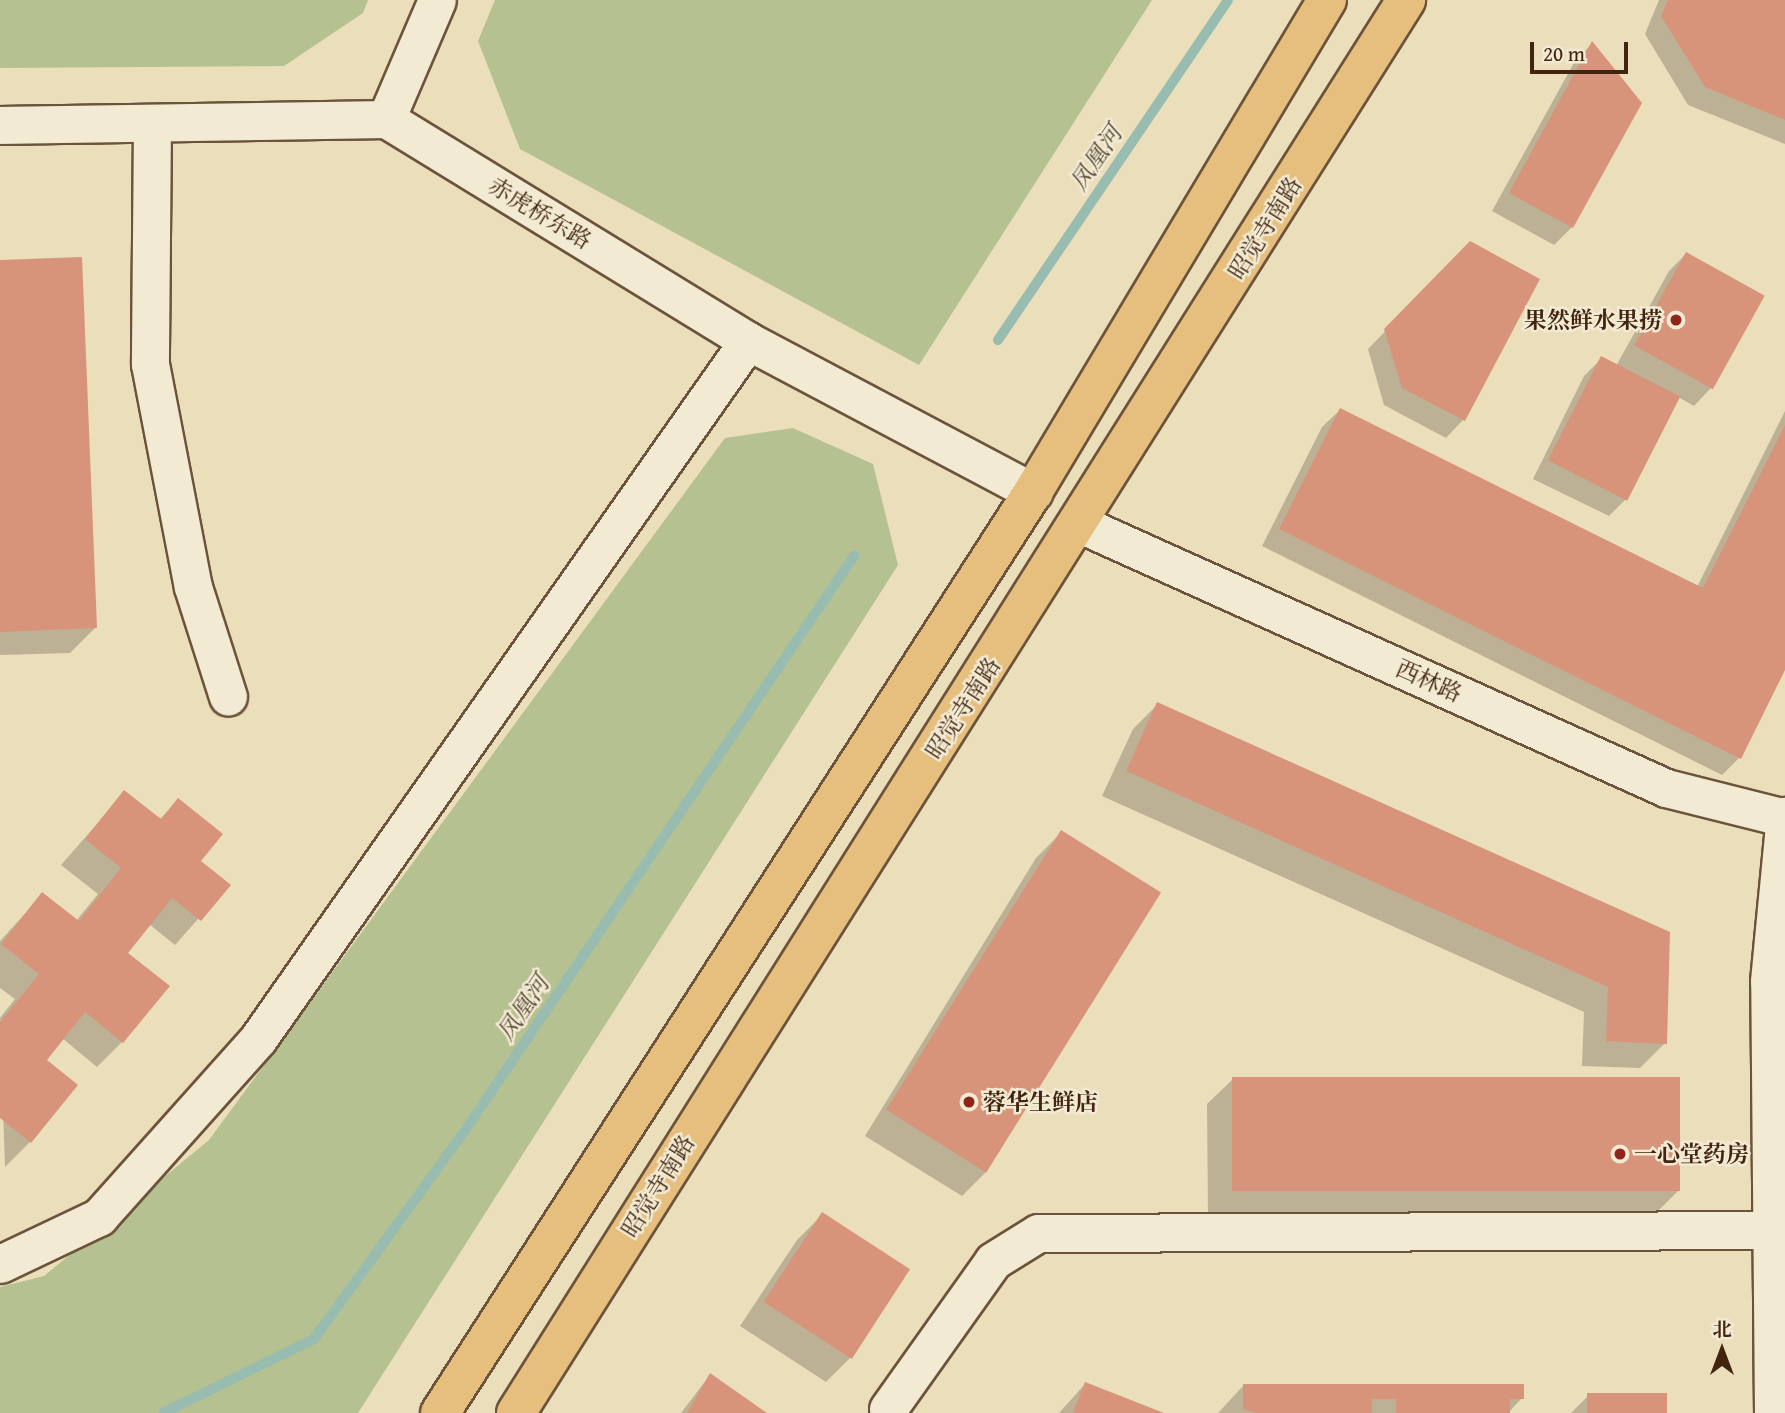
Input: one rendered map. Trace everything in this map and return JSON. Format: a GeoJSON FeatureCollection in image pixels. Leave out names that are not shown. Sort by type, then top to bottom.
{"type":"FeatureCollection","features":[{"type":"Feature","properties":{"kind":"main road"},"geometry":{"type":"LineString","coordinates":[[440,1413],[1033,492],[1327,0]]}},
{"type":"Feature","properties":{"kind":"main road","name":"昭觉寺南路"},"geometry":{"type":"LineString","coordinates":[[516,1413],[1080,524],[1406,0]]}},
{"type":"Feature","properties":{"kind":"street"},"geometry":{"type":"LineString","coordinates":[[0,125],[386,119],[437,0]]}},
{"type":"Feature","properties":{"kind":"street","name":"赤虎桥东路"},"geometry":{"type":"LineString","coordinates":[[386,119],[748,341],[1033,492]]}},
{"type":"Feature","properties":{"kind":"street"},"geometry":{"type":"LineString","coordinates":[[152,122],[150,364],[192,587],[228,697]]}},
{"type":"Feature","properties":{"kind":"street"},"geometry":{"type":"LineString","coordinates":[[0,1264],[99,1217],[258,1039],[748,341]]}},
{"type":"Feature","properties":{"kind":"street","name":"西林路"},"geometry":{"type":"LineString","coordinates":[[1080,524],[1666,788],[1785,817]]}},
{"type":"Feature","properties":{"kind":"street"},"geometry":{"type":"LineString","coordinates":[[1773,1413],[1769,981],[1785,817]]}},
{"type":"Feature","properties":{"kind":"street"},"geometry":{"type":"LineString","coordinates":[[888,1409],[993,1261],[1038,1233],[1771,1230]]}},
{"type":"Feature","properties":{"kind":"green space"},"geometry":{"type":"Polygon","coordinates":[[[0,0],[368,0],[363,13],[284,66],[0,68],[0,0]]]}},
{"type":"Feature","properties":{"kind":"green space"},"geometry":{"type":"Polygon","coordinates":[[[495,0],[1152,0],[919,365],[520,149],[478,41],[495,0]]]}},
{"type":"Feature","properties":{"kind":"green space"},"geometry":{"type":"Polygon","coordinates":[[[793,428],[873,464],[898,565],[358,1413],[0,1413],[0,1287],[44,1276],[209,1140],[725,438],[793,428]]]}},
{"type":"Feature","properties":{"kind":"building"},"geometry":{"type":"Polygon","coordinates":[[[1668,0],[1785,0],[1785,120],[1705,87],[1661,16],[1668,0]]]}},
{"type":"Feature","properties":{"kind":"building"},"geometry":{"type":"Polygon","coordinates":[[[1592,41],[1642,103],[1573,228],[1509,193],[1592,41]]]}},
{"type":"Feature","properties":{"kind":"building"},"geometry":{"type":"Polygon","coordinates":[[[1470,241],[1540,279],[1465,421],[1402,388],[1384,329],[1470,241]]]}},
{"type":"Feature","properties":{"kind":"building"},"geometry":{"type":"Polygon","coordinates":[[[1686,252],[1765,296],[1713,389],[1634,346],[1686,252]]]}},
{"type":"Feature","properties":{"kind":"building"},"geometry":{"type":"Polygon","coordinates":[[[82,257],[97,628],[0,632],[0,260],[82,257]]]}},
{"type":"Feature","properties":{"kind":"building"},"geometry":{"type":"Polygon","coordinates":[[[1601,356],[1680,396],[1627,501],[1548,460],[1601,356]]]}},
{"type":"Feature","properties":{"kind":"building"},"geometry":{"type":"Polygon","coordinates":[[[1340,408],[1703,588],[1785,425],[1785,670],[1741,759],[1279,529],[1340,408]]]}},
{"type":"Feature","properties":{"kind":"building"},"geometry":{"type":"Polygon","coordinates":[[[1157,702],[1670,932],[1667,1044],[1606,1041],[1608,987],[1126,771],[1157,702]]]}},
{"type":"Feature","properties":{"kind":"building"},"geometry":{"type":"Polygon","coordinates":[[[124,790],[161,819],[178,798],[223,834],[201,861],[231,885],[201,921],[172,898],[128,953],[170,986],[123,1043],[85,1012],[47,1060],[78,1085],[31,1143],[0,1118],[0,1022],[39,974],[1,944],[42,892],[79,921],[121,868],[85,839],[124,790]]]}},
{"type":"Feature","properties":{"kind":"building"},"geometry":{"type":"Polygon","coordinates":[[[1061,830],[1161,893],[986,1172],[886,1110],[1061,830]]]}},
{"type":"Feature","properties":{"kind":"building"},"geometry":{"type":"Polygon","coordinates":[[[1232,1077],[1680,1077],[1680,1191],[1232,1191],[1232,1077]]]}},
{"type":"Feature","properties":{"kind":"building"},"geometry":{"type":"Polygon","coordinates":[[[822,1212],[910,1269],[852,1359],[764,1302],[822,1212]]]}},
{"type":"Feature","properties":{"kind":"building"},"geometry":{"type":"Polygon","coordinates":[[[710,1373],[767,1413],[687,1413],[710,1373]]]}},
{"type":"Feature","properties":{"kind":"building"},"geometry":{"type":"Polygon","coordinates":[[[1085,1382],[1164,1413],[1073,1413],[1085,1382]]]}},
{"type":"Feature","properties":{"kind":"building"},"geometry":{"type":"Polygon","coordinates":[[[1243,1384],[1524,1384],[1524,1399],[1510,1399],[1510,1413],[1396,1413],[1396,1399],[1372,1399],[1372,1413],[1256,1413],[1243,1409],[1243,1384]]]}},
{"type":"Feature","properties":{"kind":"building"},"geometry":{"type":"Polygon","coordinates":[[[1587,1393],[1667,1393],[1667,1413],[1587,1413],[1587,1393]]]}},
{"type":"Feature","properties":{"kind":"waterway","name":"凤凰河"},"geometry":{"type":"LineString","coordinates":[[998,340],[1228,0]]}},
{"type":"Feature","properties":{"kind":"waterway","name":"凤凰河"},"geometry":{"type":"LineString","coordinates":[[163,1413],[314,1339],[464,1132],[854,556]]}},
{"type":"Feature","properties":{"kind":"place","name":"果然鲜水果捞"},"geometry":{"type":"Point","coordinates":[1676,320]}},
{"type":"Feature","properties":{"kind":"place","name":"蓉华生鲜店"},"geometry":{"type":"Point","coordinates":[969,1102]}},
{"type":"Feature","properties":{"kind":"place","name":"一心堂药房"},"geometry":{"type":"Point","coordinates":[1620,1154]}}]}
